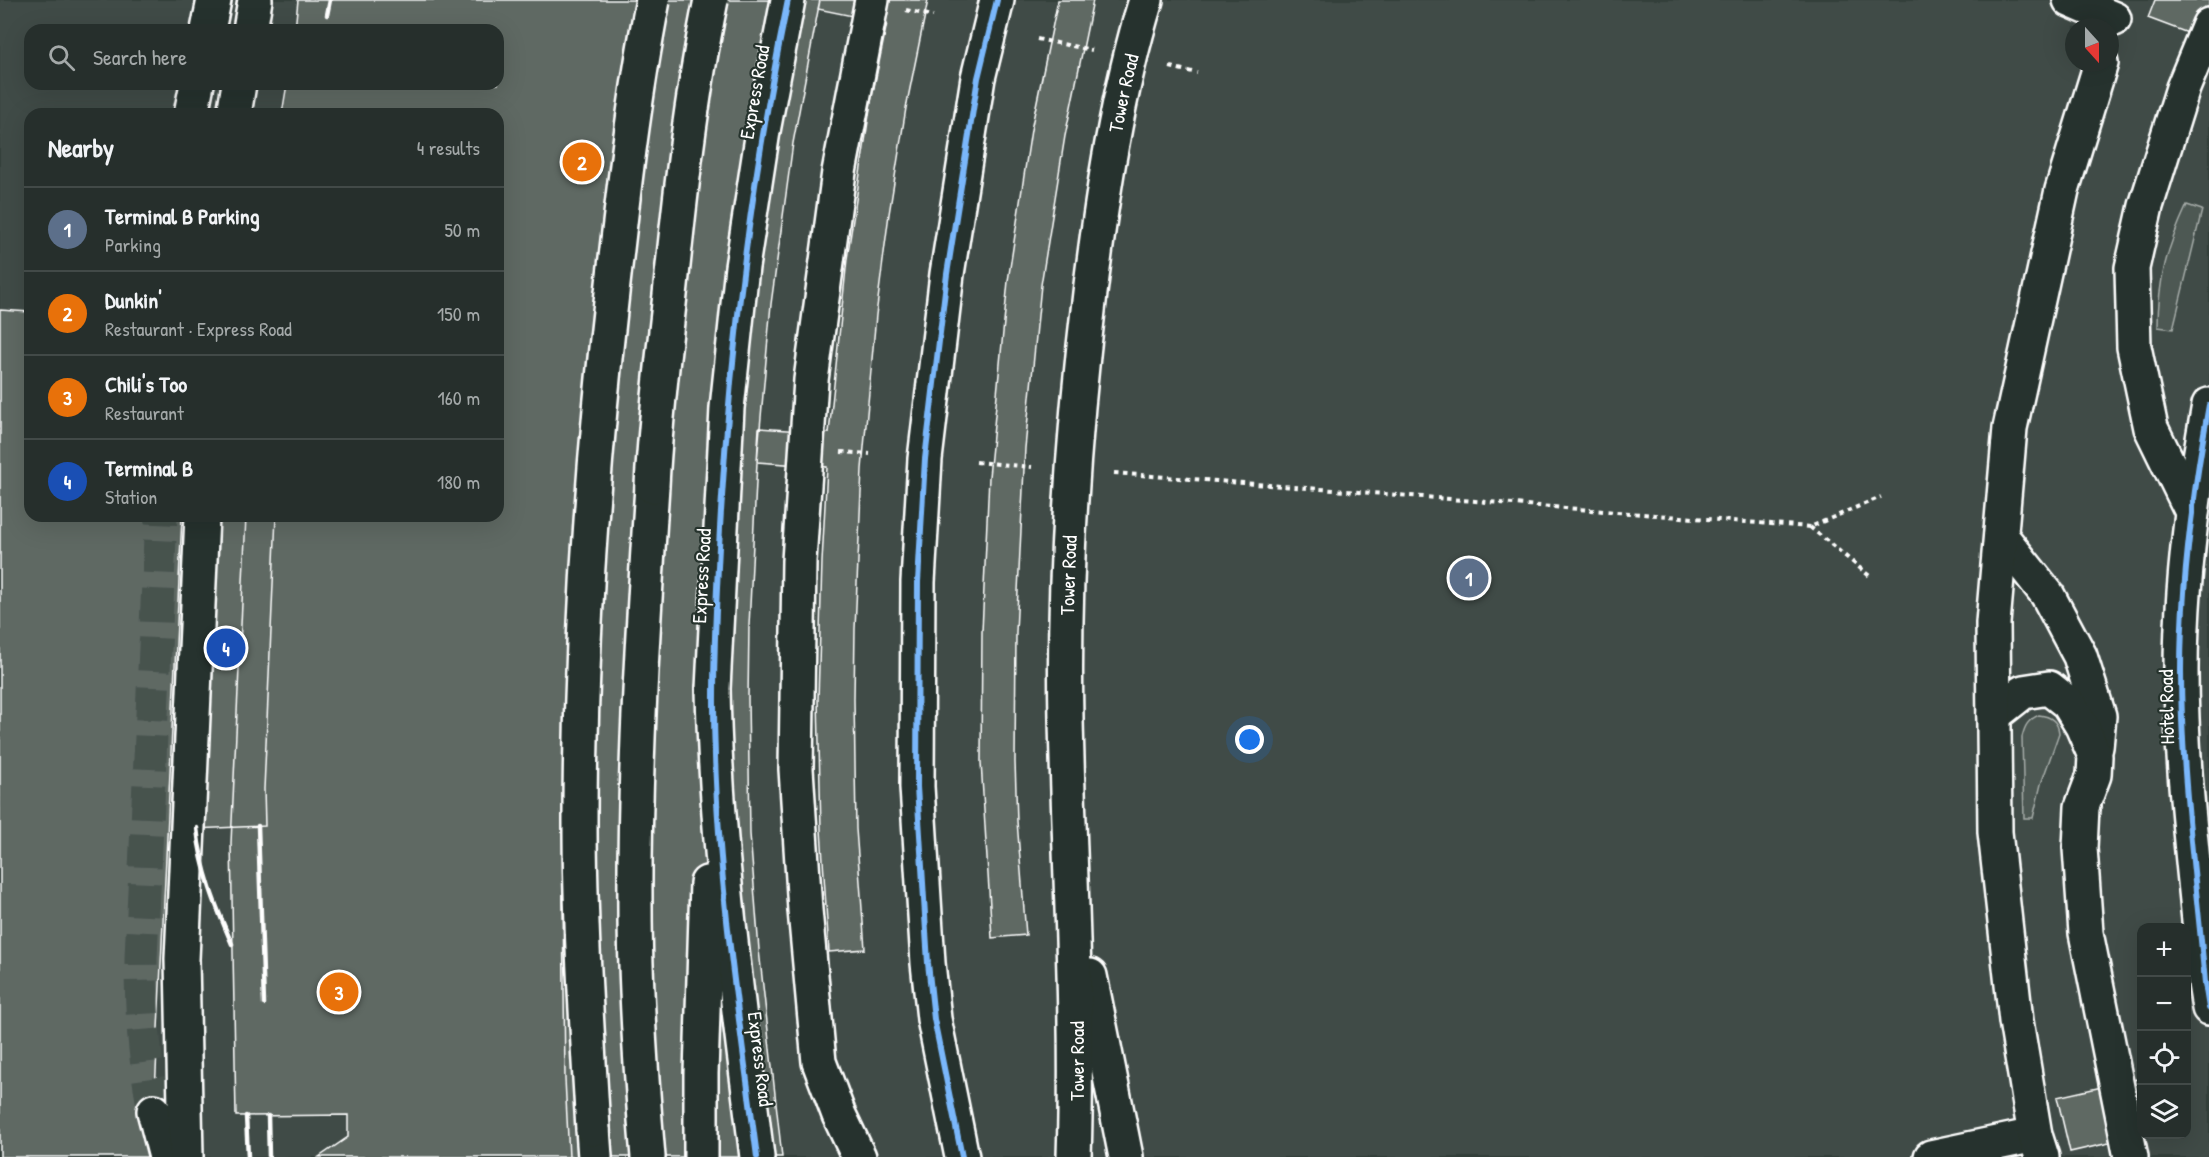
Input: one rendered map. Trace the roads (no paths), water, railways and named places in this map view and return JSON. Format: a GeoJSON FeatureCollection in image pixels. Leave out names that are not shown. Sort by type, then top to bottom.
{"type":"FeatureCollection","features":[{"type":"Feature","properties":{"kind":"street"},"geometry":{"type":"LineString","coordinates":[[209,24],[214,0]]}},
{"type":"Feature","properties":{"kind":"street"},"geometry":{"type":"LineString","coordinates":[[595,1157],[581,899],[580,824],[585,639],[600,395],[632,116],[653,0]]}},
{"type":"Feature","properties":{"kind":"street"},"geometry":{"type":"LineString","coordinates":[[647,1154],[637,1010],[635,908],[639,731],[649,541],[655,436],[675,241],[692,112],[711,0]]}},
{"type":"Feature","properties":{"kind":"street"},"geometry":{"type":"LineString","coordinates":[[763,132],[774,0]]}},
{"type":"Feature","properties":{"kind":"street","name":"Express Road"},"geometry":{"type":"LineString","coordinates":[[757,1157],[725,896],[715,757],[713,689],[727,408],[742,267],[763,132],[788,0]]}},
{"type":"Feature","properties":{"kind":"street"},"geometry":{"type":"LineString","coordinates":[[962,1157],[934,1019],[928,963],[917,787],[918,582],[925,459],[947,274],[978,78],[997,0]]}},
{"type":"Feature","properties":{"kind":"street","name":"Tower Road"},"geometry":{"type":"LineString","coordinates":[[1074,1157],[1077,1071],[1065,647],[1070,509],[1078,401],[1106,183],[1130,58],[1146,0]]}},
{"type":"Feature","properties":{"kind":"street"},"geometry":{"type":"LineString","coordinates":[[2070,0],[2115,17]]}},
{"type":"Feature","properties":{"kind":"street"},"geometry":{"type":"LineString","coordinates":[[859,1157],[838,1115],[819,1062],[805,910],[796,769],[799,561],[811,380],[838,172],[884,4]]}},
{"type":"Feature","properties":{"kind":"street"},"geometry":{"type":"LineString","coordinates":[[2192,512],[2151,428],[2134,346],[2132,268],[2146,206],[2183,88],[2209,25]]}},
{"type":"Feature","properties":{"kind":"street"},"geometry":{"type":"LineString","coordinates":[[1931,1157],[2039,1146],[2016,1021],[1995,832],[1994,623],[2010,428],[2062,190],[2098,72]]}},
{"type":"Feature","properties":{"kind":"street"},"geometry":{"type":"LineString","coordinates":[[192,108],[196,90]]}},
{"type":"Feature","properties":{"kind":"street"},"geometry":{"type":"LineString","coordinates":[[235,108],[238,90]]}},
{"type":"Feature","properties":{"kind":"street","name":"Hotel Road"},"geometry":{"type":"LineString","coordinates":[[2209,405],[2192,512],[2183,610],[2181,671],[2183,745],[2199,829],[2205,983],[2209,1008]]}},
{"type":"Feature","properties":{"kind":"street"},"geometry":{"type":"LineString","coordinates":[[186,1157],[182,959],[202,522]]}},
{"type":"Feature","properties":{"kind":"street"},"geometry":{"type":"LineString","coordinates":[[2001,536],[2047,594],[2080,656],[2099,716],[2094,775],[2082,807],[2080,838],[2086,933],[2131,1157]]}},
{"type":"Feature","properties":{"kind":"street"},"geometry":{"type":"LineString","coordinates":[[1994,715],[2023,692],[2049,688],[2068,703],[2082,726],[2095,756]]}},
{"type":"Feature","properties":{"kind":"street"},"geometry":{"type":"LineString","coordinates":[[701,1157],[700,1074],[713,689]]}},
{"type":"Feature","properties":{"kind":"street"},"geometry":{"type":"LineString","coordinates":[[1071,883],[1126,1157]]}},
{"type":"Feature","properties":{"kind":"street"},"geometry":{"type":"LineString","coordinates":[[154,1111],[166,1157]]}},
{"type":"Feature","properties":{"kind":"tunnel"},"geometry":{"type":"LineString","coordinates":[[154,1111],[144,1034],[141,958],[161,522]]}},
{"type":"Feature","properties":{"kind":"railway"},"geometry":{"type":"LineString","coordinates":[[327,15],[330,0]]}},
{"type":"Feature","properties":{"kind":"railway"},"geometry":{"type":"LineString","coordinates":[[258,826],[264,1004]]}},
{"type":"Feature","properties":{"kind":"railway"},"geometry":{"type":"LineString","coordinates":[[197,828],[206,873],[232,944]]}},
{"type":"Feature","properties":{"kind":"railway"},"geometry":{"type":"LineString","coordinates":[[246,1116],[248,1157]]}},
{"type":"Feature","properties":{"kind":"railway"},"geometry":{"type":"LineString","coordinates":[[268,1116],[269,1157]]}},
{"type":"Feature","properties":{"kind":"place","name":"Dunkin'"},"geometry":{"type":"Point","coordinates":[582,162]}},
{"type":"Feature","properties":{"kind":"place","name":"Terminal B Parking"},"geometry":{"type":"Point","coordinates":[1469,578]}},
{"type":"Feature","properties":{"kind":"place","name":"Terminal B"},"geometry":{"type":"Point","coordinates":[226,648]}},
{"type":"Feature","properties":{"kind":"place","name":"Chili's Too"},"geometry":{"type":"Point","coordinates":[339,992]}}]}
